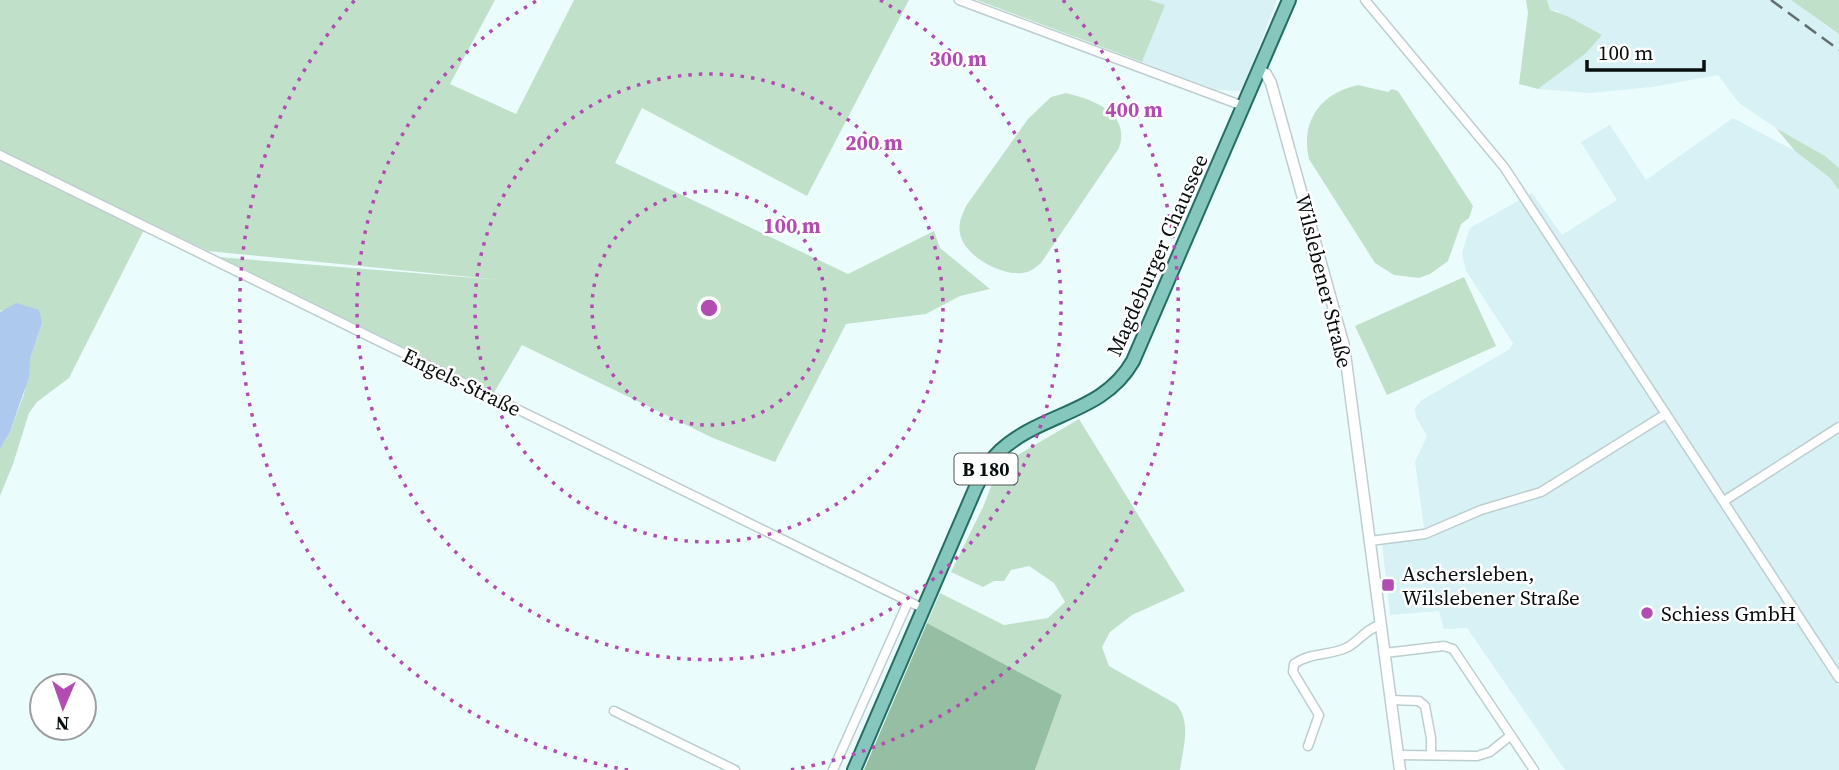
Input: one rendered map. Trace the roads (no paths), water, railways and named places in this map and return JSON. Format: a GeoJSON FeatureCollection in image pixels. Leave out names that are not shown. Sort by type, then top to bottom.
{"type":"FeatureCollection","features":[{"type":"Feature","properties":{"kind":"main road","name":"Magdeburger Chaussee"},"geometry":{"type":"LineString","coordinates":[[854,770],[976,487],[990,461],[1026,433],[1106,393],[1129,368],[1289,0]]}},
{"type":"Feature","properties":{"kind":"street"},"geometry":{"type":"LineString","coordinates":[[959,0],[1243,106]]}},
{"type":"Feature","properties":{"kind":"street"},"geometry":{"type":"LineString","coordinates":[[1365,0],[1504,167],[1839,678]]}},
{"type":"Feature","properties":{"kind":"street","name":"Wilslebener Straße"},"geometry":{"type":"LineString","coordinates":[[1259,70],[1266,74],[1271,83],[1338,322],[1348,371],[1399,763]]}},
{"type":"Feature","properties":{"kind":"street","name":"Engels-Straße"},"geometry":{"type":"LineString","coordinates":[[0,155],[924,609]]}},
{"type":"Feature","properties":{"kind":"street"},"geometry":{"type":"LineString","coordinates":[[1370,541],[1425,534],[1481,510],[1541,492],[1666,414]]}},
{"type":"Feature","properties":{"kind":"street"},"geometry":{"type":"LineString","coordinates":[[1724,501],[1839,427]]}},
{"type":"Feature","properties":{"kind":"street"},"geometry":{"type":"LineString","coordinates":[[833,770],[908,602]]}},
{"type":"Feature","properties":{"kind":"street"},"geometry":{"type":"LineString","coordinates":[[1308,746],[1319,715],[1293,672],[1294,664],[1307,657],[1346,648],[1381,625]]}},
{"type":"Feature","properties":{"kind":"street"},"geometry":{"type":"LineString","coordinates":[[1385,653],[1449,646],[1453,649],[1534,770]]}},
{"type":"Feature","properties":{"kind":"street"},"geometry":{"type":"LineString","coordinates":[[1391,700],[1419,701],[1424,706],[1432,755]]}},
{"type":"Feature","properties":{"kind":"street"},"geometry":{"type":"LineString","coordinates":[[614,711],[735,770]]}},
{"type":"Feature","properties":{"kind":"street"},"geometry":{"type":"LineString","coordinates":[[1399,763],[1432,755],[1477,756],[1490,752],[1510,736]]}},
{"type":"Feature","properties":{"kind":"water"},"geometry":{"type":"Polygon","coordinates":[[[16,303],[39,310],[42,323],[30,359],[29,377],[10,432],[0,449],[0,312],[16,303]]]}},
{"type":"Feature","properties":{"kind":"railway"},"geometry":{"type":"LineString","coordinates":[[1771,0],[1839,50]]}},
{"type":"Feature","properties":{"kind":"place","name":"Aschersleben, Wilslebener Straße"},"geometry":{"type":"Point","coordinates":[1388,585]}},
{"type":"Feature","properties":{"kind":"place","name":"Schiess GmbH"},"geometry":{"type":"Point","coordinates":[1647,613]}}]}
